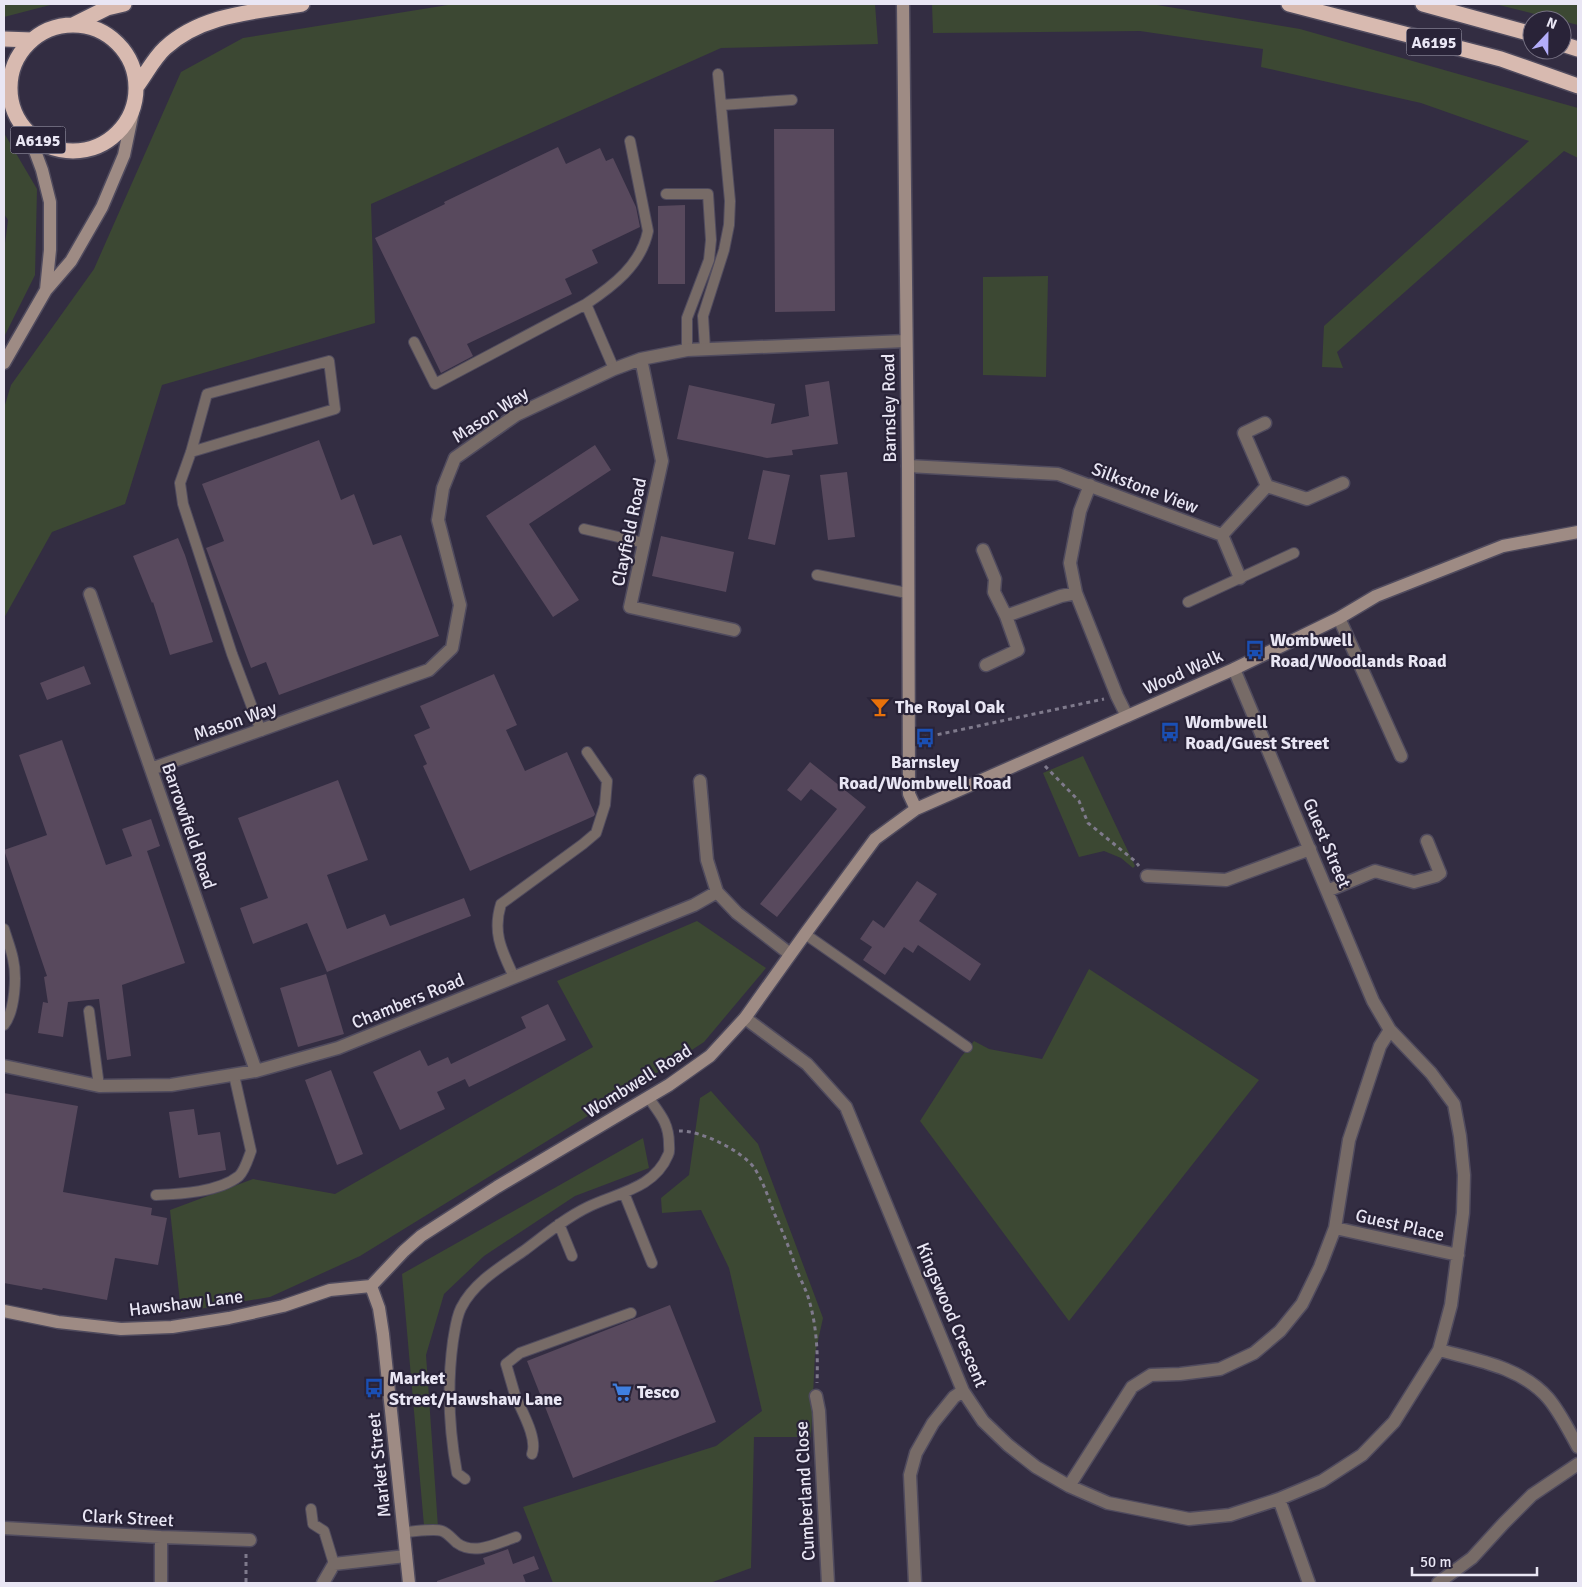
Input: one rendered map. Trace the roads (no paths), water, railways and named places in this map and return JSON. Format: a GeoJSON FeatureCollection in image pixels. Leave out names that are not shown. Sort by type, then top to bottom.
{"type":"FeatureCollection","features":[{"type":"Feature","properties":{"kind":"highway","name":"A6195"},"geometry":{"type":"LineString","coordinates":[[73,25],[92,28],[110,36],[124,49],[133,66],[137,86],[134,107],[124,127],[114,137],[108,142],[88,150],[66,152],[45,145],[28,132],[10,109],[11,74],[19,55],[32,40],[51,29],[73,25],[107,8],[124,4]]}},
{"type":"Feature","properties":{"kind":"highway","name":"A6195"},"geometry":{"type":"LineString","coordinates":[[137,86],[164,49],[189,30],[217,19],[302,4]]}},
{"type":"Feature","properties":{"kind":"highway","name":"A6195"},"geometry":{"type":"LineString","coordinates":[[1288,4],[1501,59],[1578,86]]}},
{"type":"Feature","properties":{"kind":"highway","name":"A6195"},"geometry":{"type":"LineString","coordinates":[[1423,4],[1522,31]]}},
{"type":"Feature","properties":{"kind":"highway"},"geometry":{"type":"LineString","coordinates":[[4,38],[32,40]]}},
{"type":"Feature","properties":{"kind":"main road","name":"Barnsley Road"},"geometry":{"type":"LineString","coordinates":[[903,4],[908,466],[908,741],[909,794],[916,809]]}},
{"type":"Feature","properties":{"kind":"main road"},"geometry":{"type":"LineString","coordinates":[[4,363],[46,290],[71,261],[102,207],[124,155],[134,107]]}},
{"type":"Feature","properties":{"kind":"main road"},"geometry":{"type":"LineString","coordinates":[[28,132],[42,170],[50,202],[50,250],[46,290]]}},
{"type":"Feature","properties":{"kind":"main road","name":"Wood Walk"},"geometry":{"type":"LineString","coordinates":[[916,809],[1234,669],[1339,618],[1376,596],[1502,546],[1578,532]]}},
{"type":"Feature","properties":{"kind":"main road","name":"Wombwell Road"},"geometry":{"type":"LineString","coordinates":[[371,1286],[421,1236],[497,1187],[669,1085],[710,1056],[745,1018],[875,839],[916,809]]}},
{"type":"Feature","properties":{"kind":"main road","name":"Hawshaw Lane"},"geometry":{"type":"LineString","coordinates":[[4,1311],[58,1322],[121,1329],[172,1327],[229,1318],[283,1306],[330,1290],[371,1286]]}},
{"type":"Feature","properties":{"kind":"main road","name":"Market Street"},"geometry":{"type":"LineString","coordinates":[[371,1286],[379,1308],[383,1334],[409,1583]]}},
{"type":"Feature","properties":{"kind":"street","name":"Mason Way"},"geometry":{"type":"LineString","coordinates":[[151,769],[429,670],[452,648],[460,605],[438,520],[443,488],[456,458],[516,415],[614,369],[641,359],[688,350],[906,341]]}},
{"type":"Feature","properties":{"kind":"street","name":"Clayfield Road"},"geometry":{"type":"LineString","coordinates":[[641,359],[662,461],[630,607],[734,630]]}},
{"type":"Feature","properties":{"kind":"street"},"geometry":{"type":"LineString","coordinates":[[1265,423],[1244,433],[1267,486],[1307,499],[1343,483]]}},
{"type":"Feature","properties":{"kind":"street","name":"Silkstone View"},"geometry":{"type":"LineString","coordinates":[[908,466],[1058,474],[1222,535]]}},
{"type":"Feature","properties":{"kind":"street"},"geometry":{"type":"LineString","coordinates":[[1090,486],[1080,511],[1070,563],[1076,593],[1117,696],[1127,716]]}},
{"type":"Feature","properties":{"kind":"street"},"geometry":{"type":"LineString","coordinates":[[1240,578],[1222,535],[1267,486]]}},
{"type":"Feature","properties":{"kind":"street"},"geometry":{"type":"LineString","coordinates":[[983,550],[995,579],[994,592],[1006,616],[1018,650],[986,665]]}},
{"type":"Feature","properties":{"kind":"street"},"geometry":{"type":"LineString","coordinates":[[1006,616],[1061,596],[1076,593]]}},
{"type":"Feature","properties":{"kind":"street","name":"Barrowfield Road"},"geometry":{"type":"LineString","coordinates":[[90,594],[256,1071]]}},
{"type":"Feature","properties":{"kind":"street"},"geometry":{"type":"LineString","coordinates":[[1339,618],[1401,756]]}},
{"type":"Feature","properties":{"kind":"street","name":"Guest Street"},"geometry":{"type":"LineString","coordinates":[[1234,669],[1373,1001],[1390,1030],[1431,1074],[1454,1104],[1464,1175],[1463,1213],[1458,1256]]}},
{"type":"Feature","properties":{"kind":"street"},"geometry":{"type":"LineString","coordinates":[[700,781],[707,860],[717,892],[737,913],[790,954]]}},
{"type":"Feature","properties":{"kind":"street"},"geometry":{"type":"LineString","coordinates":[[1328,891],[1375,871],[1414,882],[1436,876],[1440,873],[1427,841]]}},
{"type":"Feature","properties":{"kind":"street"},"geometry":{"type":"LineString","coordinates":[[1147,876],[1226,880],[1310,849]]}},
{"type":"Feature","properties":{"kind":"street","name":"Chambers Road"},"geometry":{"type":"LineString","coordinates":[[4,1066],[99,1086],[171,1085],[256,1071],[338,1048],[694,905],[717,892]]}},
{"type":"Feature","properties":{"kind":"street","name":"Kingswood Crescent"},"geometry":{"type":"LineString","coordinates":[[745,1018],[807,1064],[846,1107],[963,1391],[983,1420],[1008,1445],[1036,1468],[1069,1486],[1108,1503],[1189,1519],[1230,1515],[1279,1499],[1322,1481],[1362,1454],[1394,1422],[1438,1350],[1451,1305],[1458,1256]]}},
{"type":"Feature","properties":{"kind":"street"},"geometry":{"type":"LineString","coordinates":[[1069,1486],[1132,1387],[1151,1375],[1180,1374],[1220,1369],[1254,1353],[1280,1331],[1302,1304],[1320,1267],[1335,1228],[1349,1140],[1380,1046],[1390,1030]]}},
{"type":"Feature","properties":{"kind":"street","name":"Guest Place"},"geometry":{"type":"LineString","coordinates":[[1335,1228],[1458,1256]]}},
{"type":"Feature","properties":{"kind":"street"},"geometry":{"type":"LineString","coordinates":[[1438,1350],[1487,1363],[1522,1376],[1547,1397],[1578,1447]]}},
{"type":"Feature","properties":{"kind":"street"},"geometry":{"type":"LineString","coordinates":[[915,1583],[910,1475],[916,1452],[933,1423],[954,1397],[963,1391]]}},
{"type":"Feature","properties":{"kind":"street","name":"Cumberland Close"},"geometry":{"type":"LineString","coordinates":[[816,1396],[819,1411],[828,1583]]}},
{"type":"Feature","properties":{"kind":"street"},"geometry":{"type":"LineString","coordinates":[[1438,1583],[1472,1558],[1532,1496],[1578,1464]]}},
{"type":"Feature","properties":{"kind":"street"},"geometry":{"type":"LineString","coordinates":[[1279,1499],[1309,1583]]}},
{"type":"Feature","properties":{"kind":"street","name":"Clark Street"},"geometry":{"type":"LineString","coordinates":[[4,1528],[161,1538],[248,1540]]}},
{"type":"Feature","properties":{"kind":"street"},"geometry":{"type":"LineString","coordinates":[[161,1538],[161,1583]]}},
{"type":"Feature","properties":{"kind":"street"},"geometry":{"type":"LineString","coordinates":[[323,1583],[334,1564],[406,1556]]}},
{"type":"Feature","properties":{"kind":"lane"},"geometry":{"type":"LineString","coordinates":[[705,349],[702,316],[724,250],[730,225],[730,201],[718,74]]}},
{"type":"Feature","properties":{"kind":"lane"},"geometry":{"type":"LineString","coordinates":[[721,105],[792,100]]}},
{"type":"Feature","properties":{"kind":"lane"},"geometry":{"type":"LineString","coordinates":[[414,342],[435,384],[586,304],[609,289],[622,277],[636,262],[646,241],[648,231],[630,141]]}},
{"type":"Feature","properties":{"kind":"lane"},"geometry":{"type":"LineString","coordinates":[[666,194],[708,194],[711,240],[709,260],[687,318],[688,350]]}},
{"type":"Feature","properties":{"kind":"lane"},"geometry":{"type":"LineString","coordinates":[[586,304],[614,369]]}},
{"type":"Feature","properties":{"kind":"lane"},"geometry":{"type":"LineString","coordinates":[[191,452],[335,409],[329,361],[207,394],[191,452],[180,483],[183,504],[232,654],[261,731]]}},
{"type":"Feature","properties":{"kind":"lane"},"geometry":{"type":"LineString","coordinates":[[584,529],[644,543]]}},
{"type":"Feature","properties":{"kind":"lane"},"geometry":{"type":"LineString","coordinates":[[1188,602],[1294,552]]}},
{"type":"Feature","properties":{"kind":"lane"},"geometry":{"type":"LineString","coordinates":[[818,575],[907,593]]}},
{"type":"Feature","properties":{"kind":"lane"},"geometry":{"type":"LineString","coordinates":[[514,977],[500,945],[497,916],[501,904],[596,833],[605,805],[607,781],[587,752]]}},
{"type":"Feature","properties":{"kind":"lane"},"geometry":{"type":"LineString","coordinates":[[4,929],[15,969],[11,1008],[4,1025]]}},
{"type":"Feature","properties":{"kind":"lane"},"geometry":{"type":"LineString","coordinates":[[805,934],[967,1048]]}},
{"type":"Feature","properties":{"kind":"lane"},"geometry":{"type":"LineString","coordinates":[[88,1011],[99,1086]]}},
{"type":"Feature","properties":{"kind":"lane"},"geometry":{"type":"LineString","coordinates":[[156,1195],[192,1193],[226,1183],[240,1175],[251,1151],[234,1075]]}},
{"type":"Feature","properties":{"kind":"lane"},"geometry":{"type":"LineString","coordinates":[[465,1479],[457,1473],[450,1411],[450,1360],[460,1309],[470,1293],[487,1278],[559,1224],[588,1207],[639,1187],[658,1172],[669,1154],[669,1132],[666,1124],[648,1097]]}},
{"type":"Feature","properties":{"kind":"lane"},"geometry":{"type":"LineString","coordinates":[[624,1193],[652,1263]]}},
{"type":"Feature","properties":{"kind":"lane"},"geometry":{"type":"LineString","coordinates":[[559,1224],[572,1256]]}},
{"type":"Feature","properties":{"kind":"lane"},"geometry":{"type":"LineString","coordinates":[[532,1454],[534,1448],[531,1434],[515,1394],[506,1364],[520,1353],[631,1313]]}},
{"type":"Feature","properties":{"kind":"lane"},"geometry":{"type":"LineString","coordinates":[[311,1508],[313,1524],[324,1530],[334,1564]]}},
{"type":"Feature","properties":{"kind":"lane"},"geometry":{"type":"LineString","coordinates":[[403,1532],[442,1531],[448,1534],[456,1543],[472,1549],[480,1549],[516,1537]]}},
{"type":"Feature","properties":{"kind":"place","name":"Wombwell Road/Woodlands Road"},"geometry":{"type":"Point","coordinates":[1255,650]}},
{"type":"Feature","properties":{"kind":"place","name":"The Royal Oak"},"geometry":{"type":"Point","coordinates":[880,707]}},
{"type":"Feature","properties":{"kind":"place","name":"Wombwell Road/Guest Street"},"geometry":{"type":"Point","coordinates":[1170,732]}},
{"type":"Feature","properties":{"kind":"place","name":"Barnsley Road/Wombwell Road"},"geometry":{"type":"Point","coordinates":[925,738]}},
{"type":"Feature","properties":{"kind":"place","name":"Market Street/Hawshaw Lane"},"geometry":{"type":"Point","coordinates":[374,1388]}},
{"type":"Feature","properties":{"kind":"place","name":"Tesco"},"geometry":{"type":"Point","coordinates":[622,1392]}}]}
